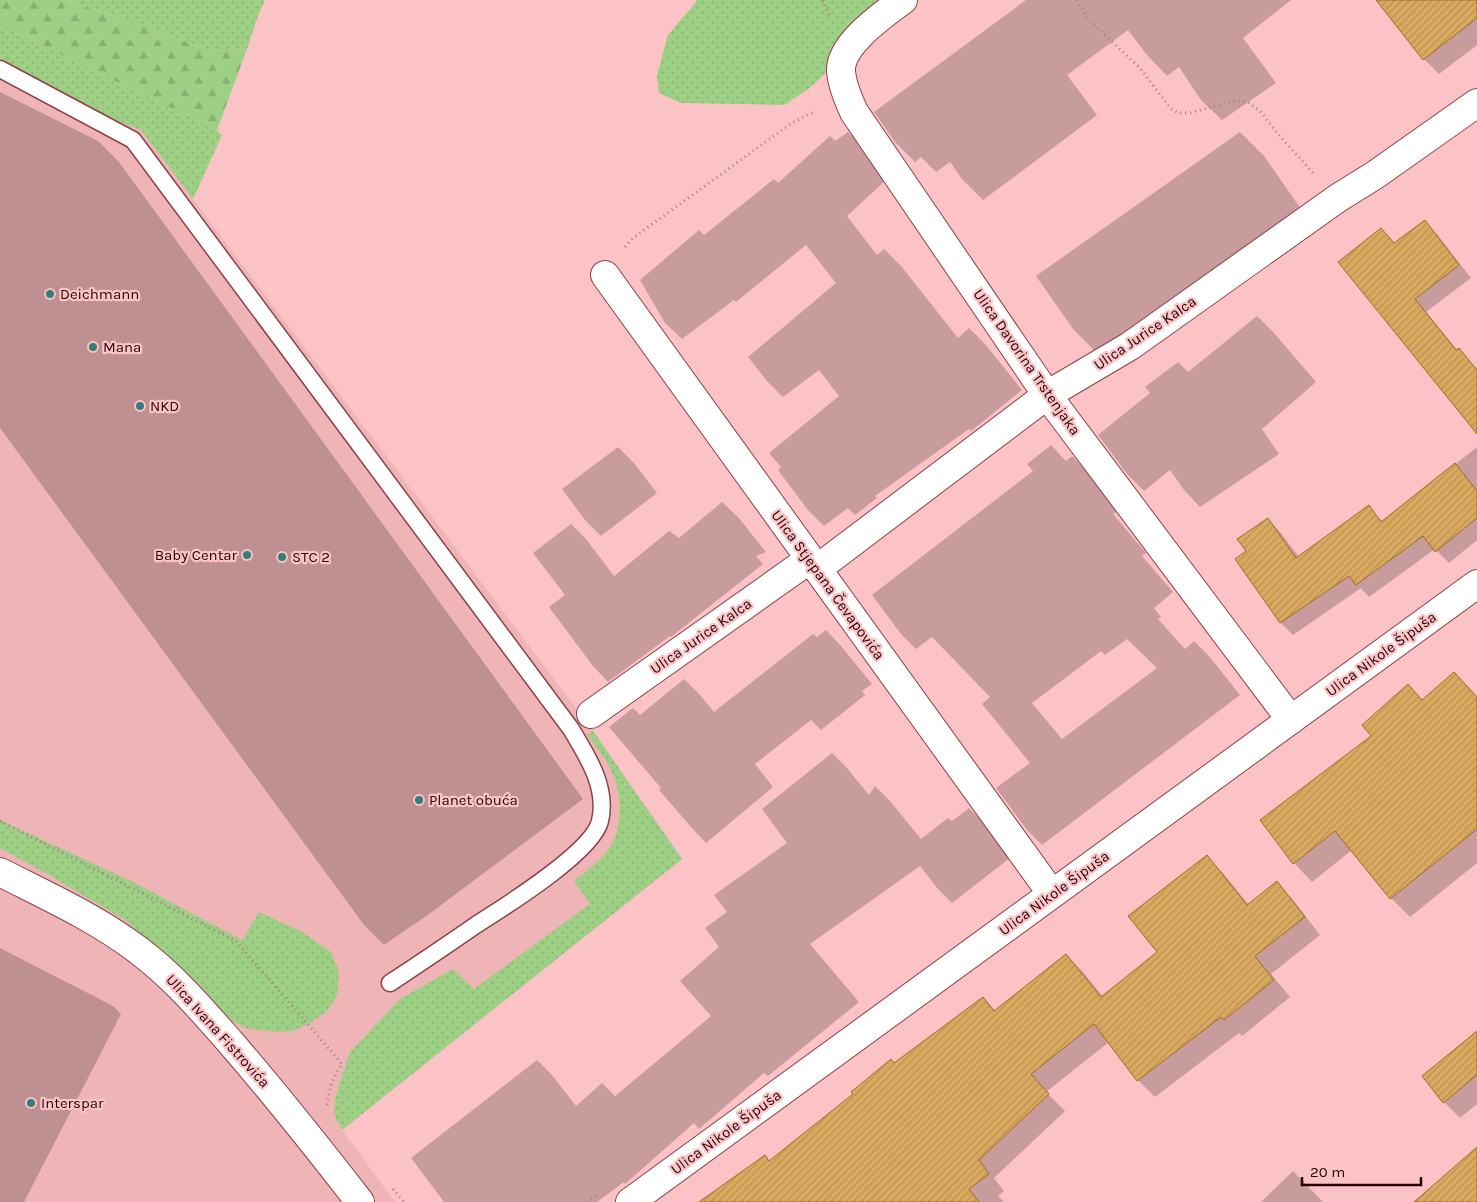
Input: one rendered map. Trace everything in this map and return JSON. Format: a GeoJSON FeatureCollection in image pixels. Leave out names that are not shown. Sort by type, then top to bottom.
{"type":"FeatureCollection","features":[{"type":"Feature","properties":{"kind":"street","name":"Ulica Davorina Trstenjaka"},"geometry":{"type":"LineString","coordinates":[[903,0],[871,24],[846,51],[841,70],[846,94],[854,112],[1048,394],[1291,720]]}},
{"type":"Feature","properties":{"kind":"street","name":"Ulica Jurice Kalca"},"geometry":{"type":"LineString","coordinates":[[591,714],[813,564],[1048,394],[1130,346],[1338,198],[1375,175],[1477,103]]}},
{"type":"Feature","properties":{"kind":"street","name":"Ulica Stjepana Čevapovića"},"geometry":{"type":"LineString","coordinates":[[605,275],[1052,894]]}},
{"type":"Feature","properties":{"kind":"street","name":"Ulica Nikole Šipuša"},"geometry":{"type":"LineString","coordinates":[[630,1202],[1477,584]]}},
{"type":"Feature","properties":{"kind":"street","name":"Ulica Ivana Fistrovića"},"geometry":{"type":"LineString","coordinates":[[0,872],[103,926],[139,950],[167,974],[193,999],[273,1090],[360,1202]]}},
{"type":"Feature","properties":{"kind":"street","name":"Ulica Ivana Fistrovića"},"geometry":{"type":"LineString","coordinates":[[336,1171],[343,1202]]}},
{"type":"Feature","properties":{"kind":"lane"},"geometry":{"type":"LineString","coordinates":[[0,69],[133,140],[570,729],[594,768],[600,798],[601,819],[595,833],[585,845],[533,887],[390,983]]}},
{"type":"Feature","properties":{"kind":"path"},"geometry":{"type":"LineString","coordinates":[[1077,0],[1087,18],[1140,68],[1171,109],[1179,113],[1189,113],[1234,101],[1248,102],[1260,111],[1338,198]]}},
{"type":"Feature","properties":{"kind":"path"},"geometry":{"type":"LineString","coordinates":[[605,275],[614,258],[633,238],[792,123],[846,94]]}},
{"type":"Feature","properties":{"kind":"shaded area"},"geometry":{"type":"Polygon","coordinates":[[[0,52],[141,130],[593,731],[682,859],[342,1130],[395,1202],[0,1202],[0,52]]]}},
{"type":"Feature","properties":{"kind":"green space"},"geometry":{"type":"Polygon","coordinates":[[[0,0],[67,0],[213,51],[247,49],[217,130],[0,25],[0,0]]]}},
{"type":"Feature","properties":{"kind":"green space"},"geometry":{"type":"Polygon","coordinates":[[[67,0],[265,0],[247,49],[213,51],[67,0]]]}},
{"type":"Feature","properties":{"kind":"green space"},"geometry":{"type":"Polygon","coordinates":[[[696,0],[883,0],[823,76],[807,90],[784,105],[681,103],[659,93],[657,75],[668,35],[696,0]]]}},
{"type":"Feature","properties":{"kind":"green space"},"geometry":{"type":"Polygon","coordinates":[[[0,25],[215,129],[222,135],[193,199],[141,130],[107,117],[66,97],[0,58],[0,25]]]}},
{"type":"Feature","properties":{"kind":"green space"},"geometry":{"type":"Polygon","coordinates":[[[593,731],[682,859],[342,1130],[334,1114],[335,1098],[350,1052],[400,999],[453,969],[474,989],[590,904],[574,881],[598,861],[612,844],[617,829],[620,806],[619,794],[612,773],[587,735],[593,731]]]}},
{"type":"Feature","properties":{"kind":"green space"},"geometry":{"type":"Polygon","coordinates":[[[0,820],[133,882],[242,940],[259,912],[302,932],[331,952],[339,972],[337,996],[327,1011],[312,1022],[293,1031],[275,1032],[245,1028],[227,1017],[198,983],[125,920],[0,848],[0,820]]]}},
{"type":"Feature","properties":{"kind":"building"},"geometry":{"type":"Polygon","coordinates":[[[1376,0],[1477,0],[1477,18],[1423,60],[1376,0]]]}},
{"type":"Feature","properties":{"kind":"building"},"geometry":{"type":"Polygon","coordinates":[[[1425,220],[1459,265],[1415,299],[1456,350],[1459,348],[1477,370],[1477,434],[1338,262],[1381,228],[1394,243],[1425,220]]]}},
{"type":"Feature","properties":{"kind":"building"},"geometry":{"type":"Polygon","coordinates":[[[1455,463],[1477,491],[1477,518],[1435,552],[1423,536],[1356,585],[1349,576],[1280,623],[1235,559],[1246,551],[1237,539],[1268,518],[1296,558],[1369,505],[1381,522],[1455,463]]]}},
{"type":"Feature","properties":{"kind":"building"},"geometry":{"type":"Polygon","coordinates":[[[1454,672],[1477,697],[1477,829],[1390,899],[1335,831],[1293,864],[1260,820],[1371,736],[1362,725],[1408,684],[1422,700],[1454,672]]]}},
{"type":"Feature","properties":{"kind":"building"},"geometry":{"type":"Polygon","coordinates":[[[1207,855],[1247,905],[1277,881],[1305,917],[1255,956],[1274,980],[1224,1020],[1221,1017],[1137,1081],[1094,1024],[1031,1074],[1049,1094],[979,1160],[989,1174],[969,1189],[979,1202],[699,1202],[765,1155],[769,1161],[853,1094],[851,1092],[891,1059],[894,1063],[983,997],[994,1011],[1066,954],[1101,997],[1157,952],[1128,916],[1207,855]]]}},
{"type":"Feature","properties":{"kind":"building"},"geometry":{"type":"Polygon","coordinates":[[[1477,1031],[1477,1075],[1443,1103],[1422,1076],[1477,1031]]]}},
{"type":"Feature","properties":{"kind":"building"},"geometry":{"type":"Polygon","coordinates":[[[1477,1147],[1477,1202],[1414,1202],[1477,1147]]]}},
{"type":"Feature","properties":{"kind":"place","name":"Deichmann"},"geometry":{"type":"Point","coordinates":[50,294]}},
{"type":"Feature","properties":{"kind":"place","name":"Mana"},"geometry":{"type":"Point","coordinates":[93,347]}},
{"type":"Feature","properties":{"kind":"place","name":"NKD"},"geometry":{"type":"Point","coordinates":[140,406]}},
{"type":"Feature","properties":{"kind":"place","name":"Baby Centar"},"geometry":{"type":"Point","coordinates":[247,555]}},
{"type":"Feature","properties":{"kind":"place","name":"STC 2"},"geometry":{"type":"Point","coordinates":[282,557]}},
{"type":"Feature","properties":{"kind":"place","name":"Planet obuća"},"geometry":{"type":"Point","coordinates":[419,800]}},
{"type":"Feature","properties":{"kind":"place","name":"Interspar"},"geometry":{"type":"Point","coordinates":[31,1103]}}]}
